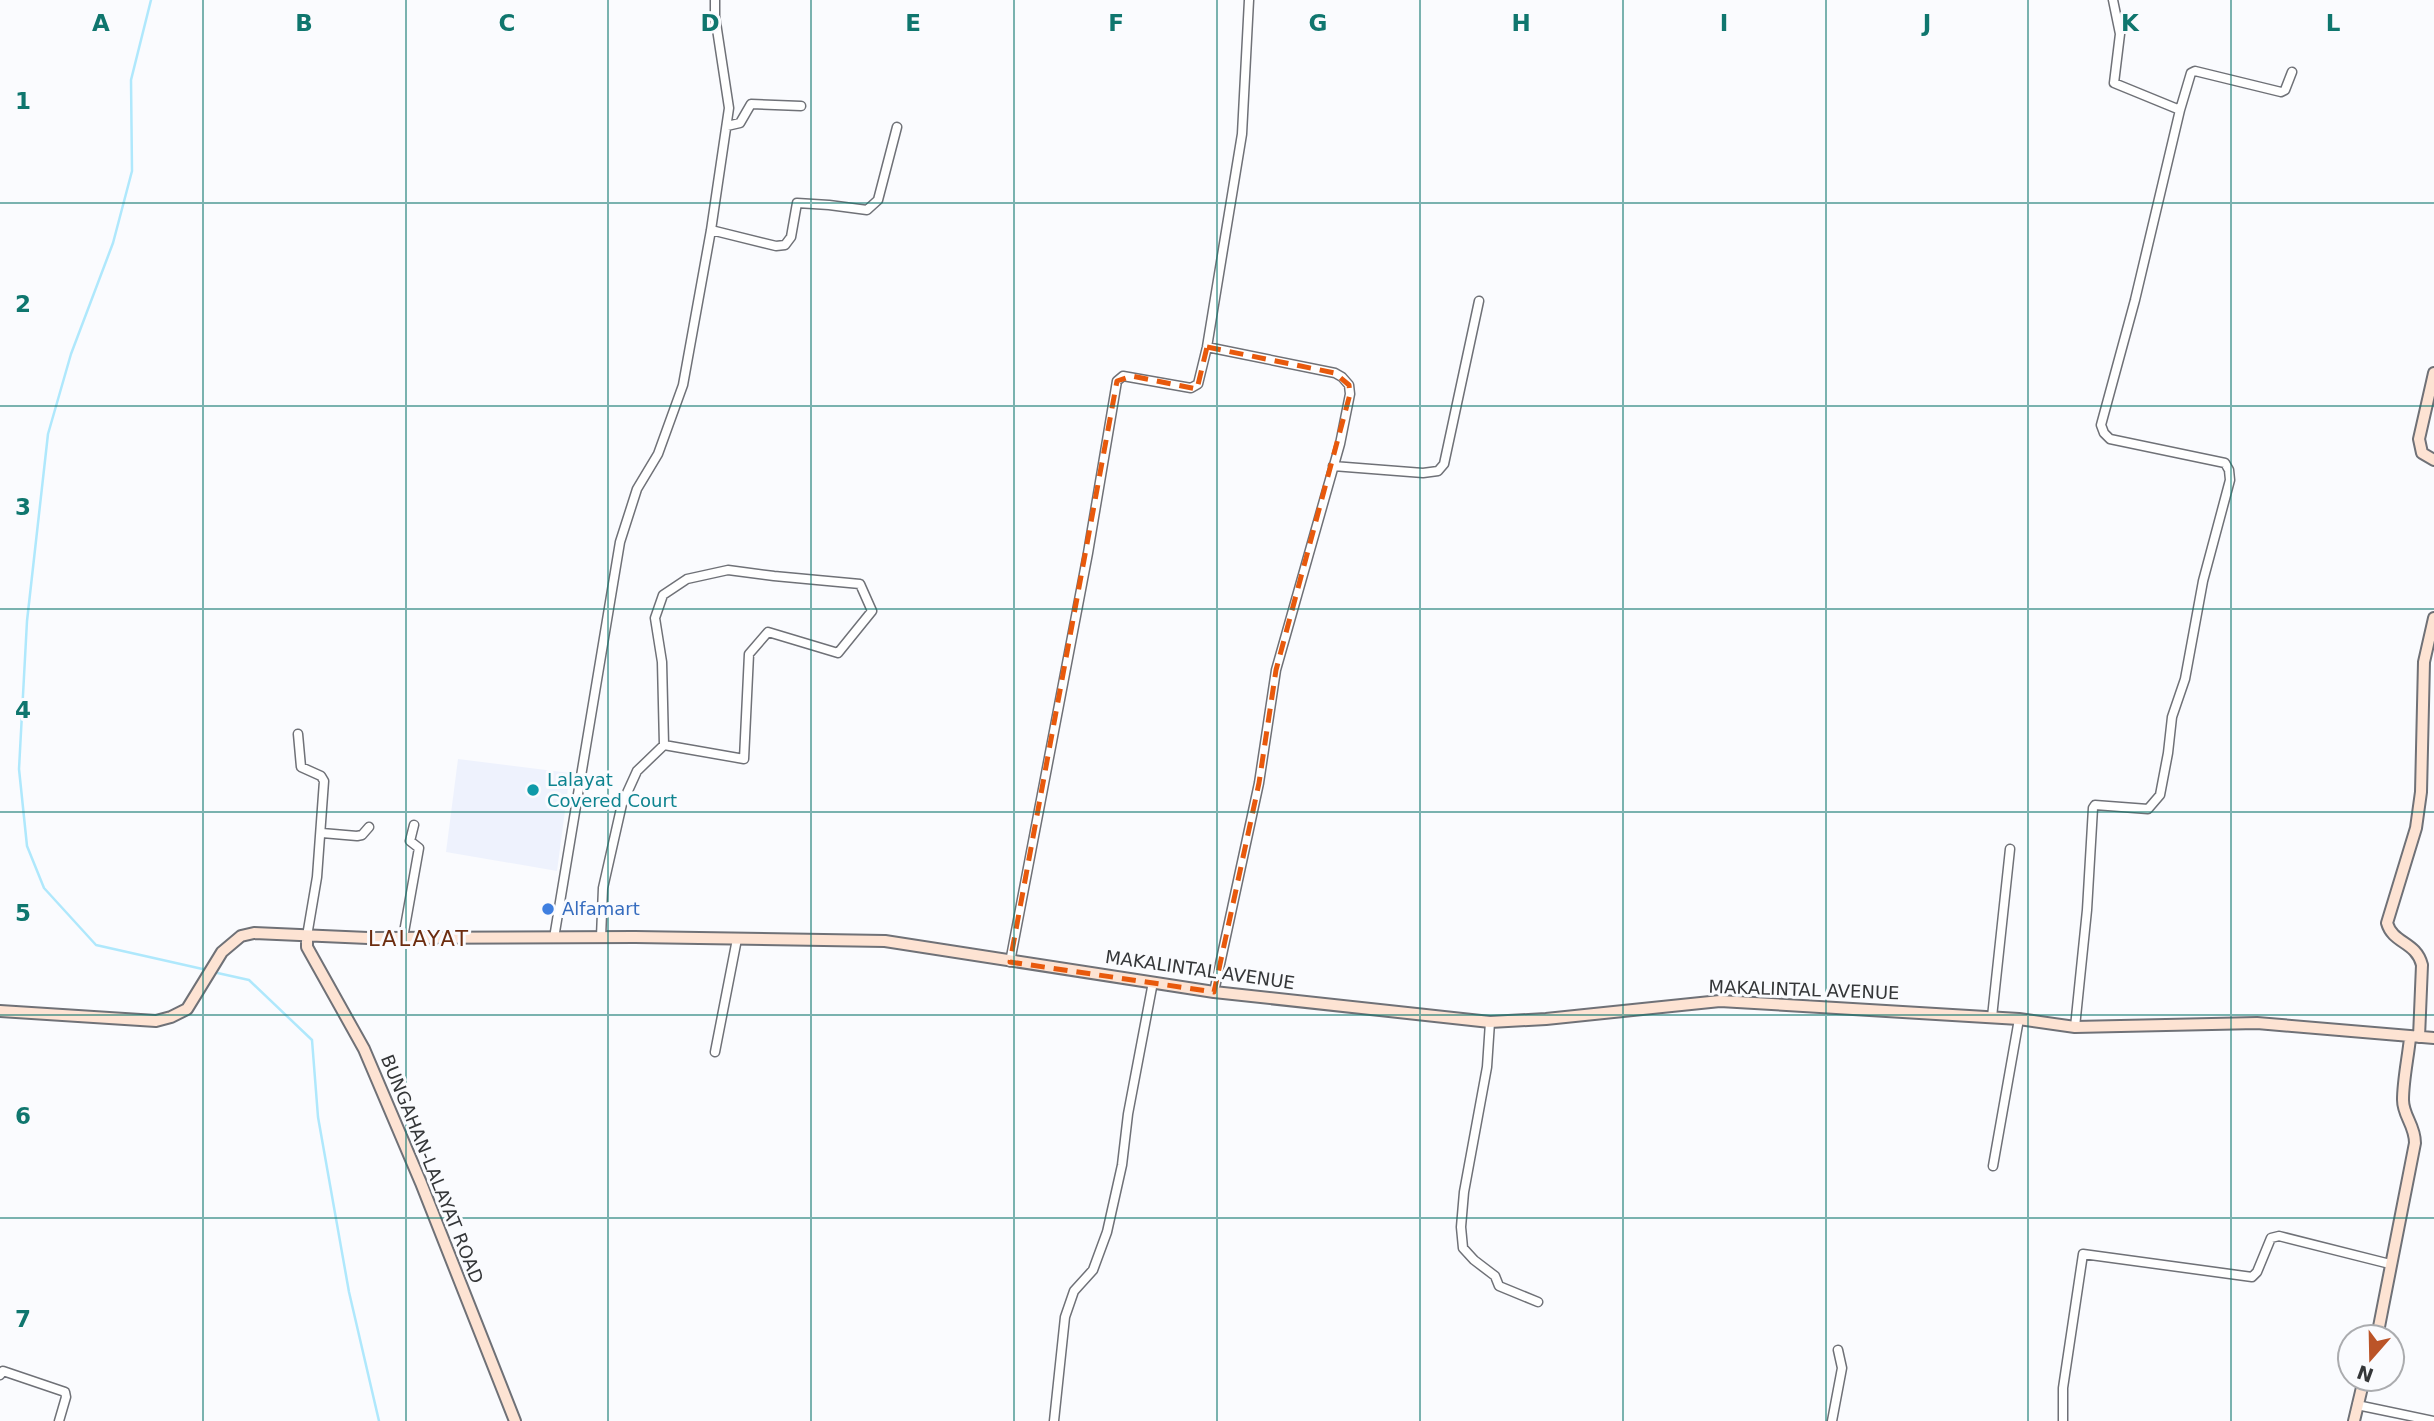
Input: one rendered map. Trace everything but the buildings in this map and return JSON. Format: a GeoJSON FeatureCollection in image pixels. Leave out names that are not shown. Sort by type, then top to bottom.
{"type":"FeatureCollection","features":[{"type":"Feature","properties":{"kind":"main road"},"geometry":{"type":"LineString","coordinates":[[2434,373],[2419,439],[2422,453],[2434,460]]}},
{"type":"Feature","properties":{"kind":"main road"},"geometry":{"type":"LineString","coordinates":[[2379,1323],[2415,1143],[2412,1123],[2405,1112],[2403,1100],[2415,1037],[2422,965],[2420,954],[2390,931],[2387,923],[2416,828],[2421,792],[2424,662],[2434,618]]}},
{"type":"Feature","properties":{"kind":"main road","name":"MAKALINTAL AVENUE"},"geometry":{"type":"LineString","coordinates":[[0,1010],[156,1020],[171,1017],[187,1009],[222,952],[241,936],[254,933],[307,936],[885,941],[1214,992],[1490,1022],[1546,1019],[1720,1001],[1992,1017],[2075,1027],[2257,1023],[2434,1038]]}},
{"type":"Feature","properties":{"kind":"main road","name":"BUNGAHAN-LALAYAT ROAD"},"geometry":{"type":"LineString","coordinates":[[307,936],[307,947],[364,1049],[421,1183],[515,1421]]}},
{"type":"Feature","properties":{"kind":"main road"},"geometry":{"type":"LineString","coordinates":[[2354,1421],[2360,1393]]}},
{"type":"Feature","properties":{"kind":"street"},"geometry":{"type":"LineString","coordinates":[[554,938],[620,542],[638,489],[658,454],[682,385],[711,230],[729,108],[715,0]]}},
{"type":"Feature","properties":{"kind":"street"},"geometry":{"type":"LineString","coordinates":[[1010,962],[1088,552],[1117,381],[1123,376],[1132,376],[1191,388],[1198,384],[1207,347],[1242,134],[1249,0]]}},
{"type":"Feature","properties":{"kind":"street"},"geometry":{"type":"LineString","coordinates":[[2113,0],[2120,34],[2115,83],[2180,110]]}},
{"type":"Feature","properties":{"kind":"street"},"geometry":{"type":"LineString","coordinates":[[2075,1027],[2087,910],[2093,808],[2095,805],[2105,804],[2148,809],[2160,795],[2172,717],[2185,679],[2203,581],[2230,480],[2225,463],[2110,439],[2101,425],[2191,73],[2196,71],[2281,92],[2285,90],[2292,72]]}},
{"type":"Feature","properties":{"kind":"street"},"geometry":{"type":"LineString","coordinates":[[727,125],[740,123],[751,104],[801,106]]}},
{"type":"Feature","properties":{"kind":"street"},"geometry":{"type":"LineString","coordinates":[[711,230],[776,246],[785,245],[791,237],[797,203],[867,211],[878,200],[897,128]]}},
{"type":"Feature","properties":{"kind":"street"},"geometry":{"type":"LineString","coordinates":[[1333,466],[1423,473],[1438,471],[1444,464],[1479,302]]}},
{"type":"Feature","properties":{"kind":"street"},"geometry":{"type":"LineString","coordinates":[[1207,347],[1324,371],[1342,377],[1349,385],[1350,394],[1333,466],[1276,670],[1259,783],[1214,992]]}},
{"type":"Feature","properties":{"kind":"street"},"geometry":{"type":"LineString","coordinates":[[601,937],[603,888],[622,804],[637,771],[664,745],[662,662],[655,618],[663,595],[687,579],[728,570],[860,584],[872,611],[838,653],[768,632],[749,654],[744,759],[664,745]]}},
{"type":"Feature","properties":{"kind":"street"},"geometry":{"type":"LineString","coordinates":[[298,734],[301,767],[321,776],[324,781],[322,833],[307,936]]}},
{"type":"Feature","properties":{"kind":"street"},"geometry":{"type":"LineString","coordinates":[[403,937],[419,848],[410,841],[414,825]]}},
{"type":"Feature","properties":{"kind":"street"},"geometry":{"type":"LineString","coordinates":[[322,833],[357,836],[365,834],[369,827]]}},
{"type":"Feature","properties":{"kind":"street"},"geometry":{"type":"LineString","coordinates":[[1992,1017],[2010,849]]}},
{"type":"Feature","properties":{"kind":"street"},"geometry":{"type":"LineString","coordinates":[[715,1052],[737,939]]}},
{"type":"Feature","properties":{"kind":"street"},"geometry":{"type":"LineString","coordinates":[[1054,1421],[1065,1317],[1074,1291],[1093,1270],[1107,1232],[1122,1165],[1128,1114],[1153,982]]}},
{"type":"Feature","properties":{"kind":"street"},"geometry":{"type":"LineString","coordinates":[[1993,1166],[2019,1019]]}},
{"type":"Feature","properties":{"kind":"street"},"geometry":{"type":"LineString","coordinates":[[1490,1022],[1487,1067],[1464,1192],[1461,1227],[1463,1248],[1495,1276],[1499,1286],[1538,1301]]}},
{"type":"Feature","properties":{"kind":"street"},"geometry":{"type":"LineString","coordinates":[[2063,1421],[2063,1388],[2083,1254],[2252,1277],[2271,1237],[2279,1236],[2390,1264]]}},
{"type":"Feature","properties":{"kind":"street"},"geometry":{"type":"LineString","coordinates":[[1832,1421],[1842,1368],[1838,1350]]}},
{"type":"Feature","properties":{"kind":"street"},"geometry":{"type":"LineString","coordinates":[[0,1374],[3,1371],[65,1392],[59,1421]]}},
{"type":"Feature","properties":{"kind":"street"},"geometry":{"type":"LineString","coordinates":[[2357,1405],[2434,1421]]}},
{"type":"Feature","properties":{"kind":"highlighted area"},"geometry":{"type":"Polygon","coordinates":[[[1207,347],[1335,373],[1349,385],[1350,394],[1276,670],[1259,783],[1214,992],[1010,962],[1117,381],[1132,376],[1197,389],[1207,347]]]}},
{"type":"Feature","properties":{"kind":"shaded area"},"geometry":{"type":"Polygon","coordinates":[[[458,759],[570,773],[557,871],[446,852],[458,759]]]}},
{"type":"Feature","properties":{"kind":"waterway"},"geometry":{"type":"LineString","coordinates":[[151,0],[131,80],[132,171],[113,243],[71,354],[48,434],[27,621],[19,769],[27,846],[44,888],[96,945],[207,970]]}},
{"type":"Feature","properties":{"kind":"waterway"},"geometry":{"type":"LineString","coordinates":[[213,972],[249,980],[312,1040],[318,1117],[349,1292],[379,1421]]}},
{"type":"Feature","properties":{"kind":"place","name":"Lalayat Covered Court"},"geometry":{"type":"Point","coordinates":[533,790]}},
{"type":"Feature","properties":{"kind":"place","name":"Alfamart"},"geometry":{"type":"Point","coordinates":[548,909]}},
{"type":"Feature","properties":{"kind":"district","name":"LALAYAT"},"geometry":{"type":"Point","coordinates":[419,939]}}]}
